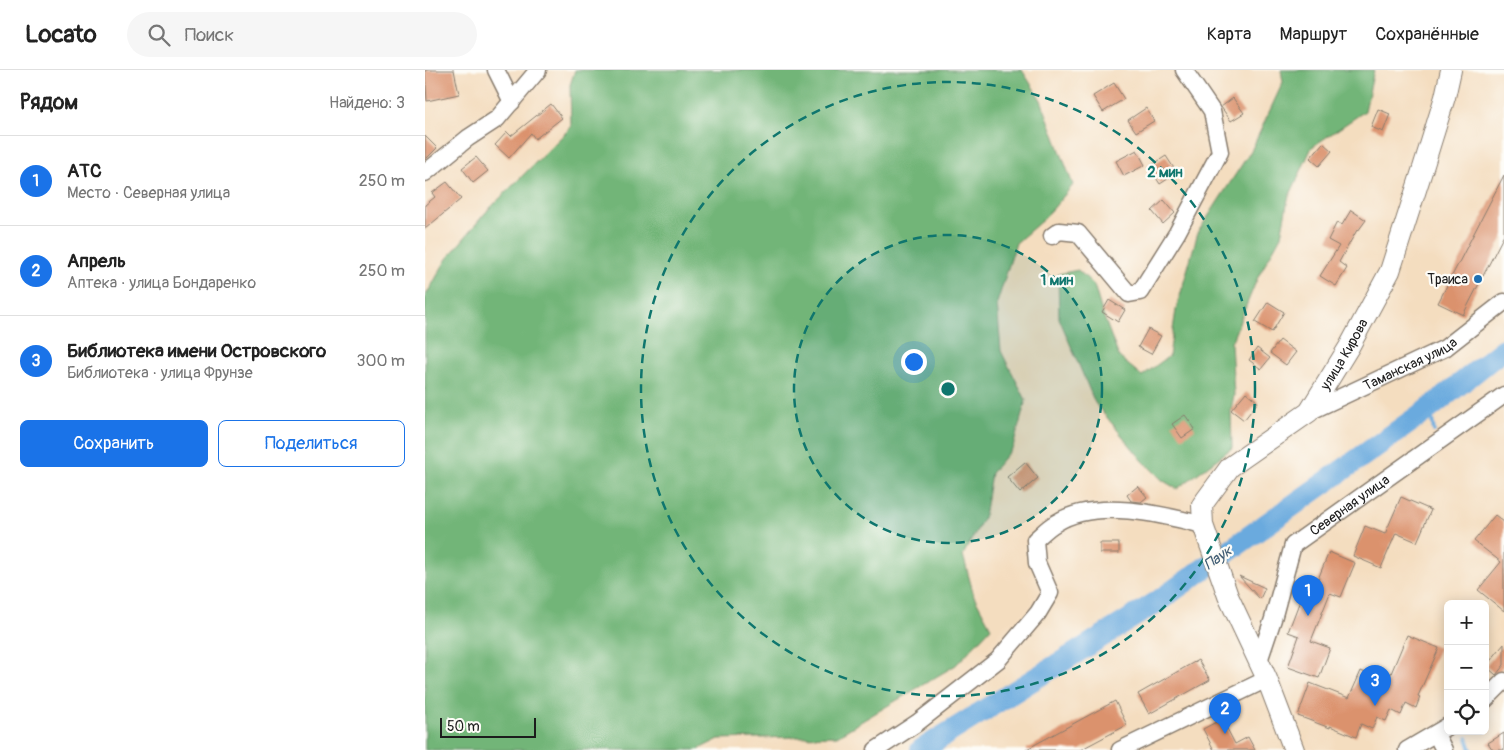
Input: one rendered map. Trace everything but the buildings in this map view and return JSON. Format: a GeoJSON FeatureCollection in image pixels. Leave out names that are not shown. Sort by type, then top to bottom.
{"type":"FeatureCollection","features":[{"type":"Feature","properties":{"kind":"main road","name":"улица Кирова"},"geometry":{"type":"LineString","coordinates":[[1294,750],[1267,679],[1228,596],[1203,525],[1202,505],[1230,468],[1309,412],[1349,347],[1389,271],[1426,159],[1445,97],[1451,70]]}},
{"type":"Feature","properties":{"kind":"street"},"geometry":{"type":"LineString","coordinates":[[496,70],[512,102]]}},
{"type":"Feature","properties":{"kind":"street"},"geometry":{"type":"LineString","coordinates":[[425,173],[468,138],[497,119],[538,70]]}},
{"type":"Feature","properties":{"kind":"street"},"geometry":{"type":"LineString","coordinates":[[1052,236],[1059,231],[1078,233],[1129,294],[1140,292],[1177,233],[1220,152],[1212,111],[1184,70]]}},
{"type":"Feature","properties":{"kind":"street","name":"Таманская улица"},"geometry":{"type":"LineString","coordinates":[[1309,412],[1445,348],[1504,302]]}},
{"type":"Feature","properties":{"kind":"street","name":"Северная улица"},"geometry":{"type":"LineString","coordinates":[[1259,661],[1273,619],[1293,545],[1504,395]]}},
{"type":"Feature","properties":{"kind":"street"},"geometry":{"type":"LineString","coordinates":[[877,750],[917,723],[998,660],[1038,613],[1050,593],[1037,563],[1035,540],[1056,522],[1081,513],[1119,510],[1149,512],[1203,525]]}},
{"type":"Feature","properties":{"kind":"street"},"geometry":{"type":"LineString","coordinates":[[1119,750],[1267,679]]}},
{"type":"Feature","properties":{"kind":"street"},"geometry":{"type":"LineString","coordinates":[[1489,696],[1504,681]]}},
{"type":"Feature","properties":{"kind":"street"},"geometry":{"type":"LineString","coordinates":[[1407,750],[1442,730],[1444,750]]}},
{"type":"Feature","properties":{"kind":"green space"},"geometry":{"type":"Polygon","coordinates":[[[575,70],[1022,70],[1041,100],[1073,185],[1046,217],[1016,243],[997,303],[1001,351],[1026,400],[1013,447],[991,473],[984,517],[963,555],[974,596],[991,628],[956,665],[837,736],[719,739],[697,750],[425,750],[425,297],[446,260],[486,212],[571,127],[570,85],[575,70]]]}},
{"type":"Feature","properties":{"kind":"green space"},"geometry":{"type":"Polygon","coordinates":[[[1281,70],[1374,70],[1365,111],[1312,147],[1288,199],[1281,236],[1257,279],[1231,343],[1234,395],[1231,410],[1232,448],[1177,489],[1162,480],[1143,461],[1095,403],[1059,318],[1058,274],[1078,270],[1094,285],[1119,357],[1142,376],[1169,356],[1176,310],[1198,232],[1252,149],[1283,82],[1281,70]]]}},
{"type":"Feature","properties":{"kind":"waterway","name":"Паук"},"geometry":{"type":"LineString","coordinates":[[921,750],[1157,602],[1430,408],[1504,349]]}},
{"type":"Feature","properties":{"kind":"waterway"},"geometry":{"type":"LineString","coordinates":[[1430,408],[1434,431]]}},
{"type":"Feature","properties":{"kind":"waterway"},"geometry":{"type":"LineString","coordinates":[[1467,738],[1471,750]]}},
{"type":"Feature","properties":{"kind":"place","name":"Траиса"},"geometry":{"type":"Point","coordinates":[1478,279]}},
{"type":"Feature","properties":{"kind":"place","name":"АТС"},"geometry":{"type":"Point","coordinates":[1308,616]}},
{"type":"Feature","properties":{"kind":"place","name":"Библиотека имени Островского"},"geometry":{"type":"Point","coordinates":[1375,706]}},
{"type":"Feature","properties":{"kind":"place","name":"Апрель"},"geometry":{"type":"Point","coordinates":[1225,734]}}]}
